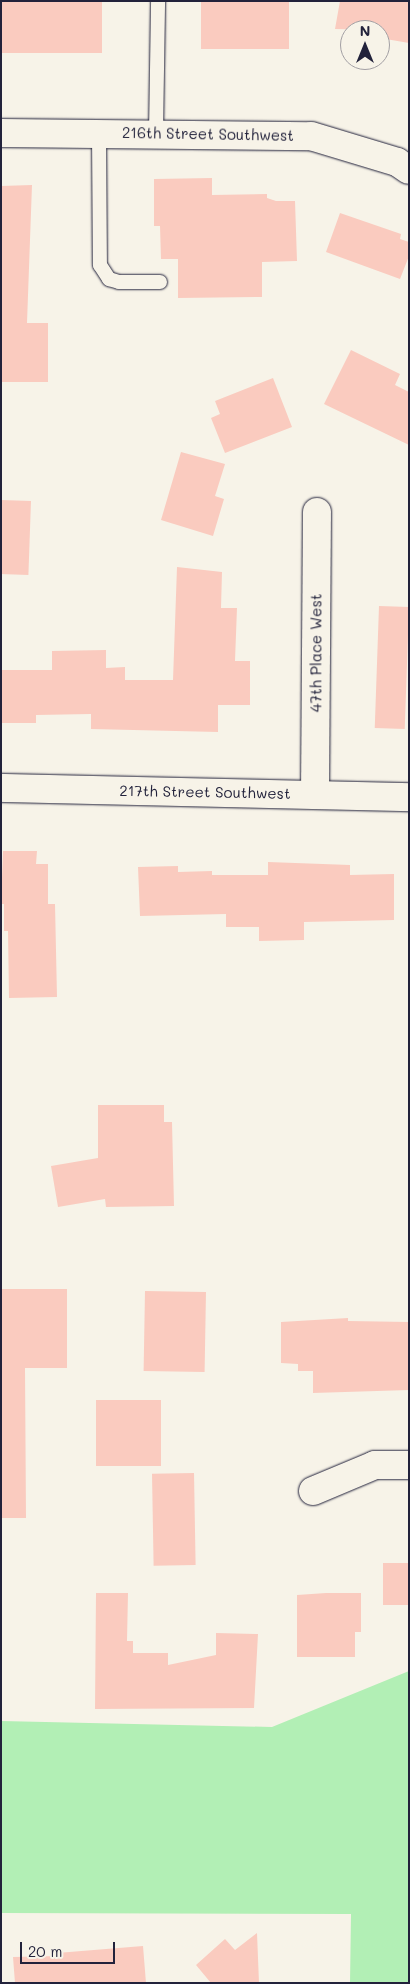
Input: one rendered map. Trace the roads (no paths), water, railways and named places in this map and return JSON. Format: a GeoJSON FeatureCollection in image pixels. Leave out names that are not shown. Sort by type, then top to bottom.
{"type":"FeatureCollection","features":[{"type":"Feature","properties":{"kind":"street","name":"216th Street Southwest"},"geometry":{"type":"LineString","coordinates":[[1,133],[311,136],[397,162],[409,170]]}},
{"type":"Feature","properties":{"kind":"street","name":"47th Place West"},"geometry":{"type":"LineString","coordinates":[[315,795],[317,512]]}},
{"type":"Feature","properties":{"kind":"street","name":"217th Street Southwest"},"geometry":{"type":"LineString","coordinates":[[1,788],[409,797]]}},
{"type":"Feature","properties":{"kind":"street"},"geometry":{"type":"LineString","coordinates":[[313,1491],[375,1465],[409,1465]]}},
{"type":"Feature","properties":{"kind":"lane"},"geometry":{"type":"LineString","coordinates":[[156,133],[158,1]]}},
{"type":"Feature","properties":{"kind":"lane"},"geometry":{"type":"LineString","coordinates":[[99,133],[100,265],[109,279],[160,282]]}}]}
